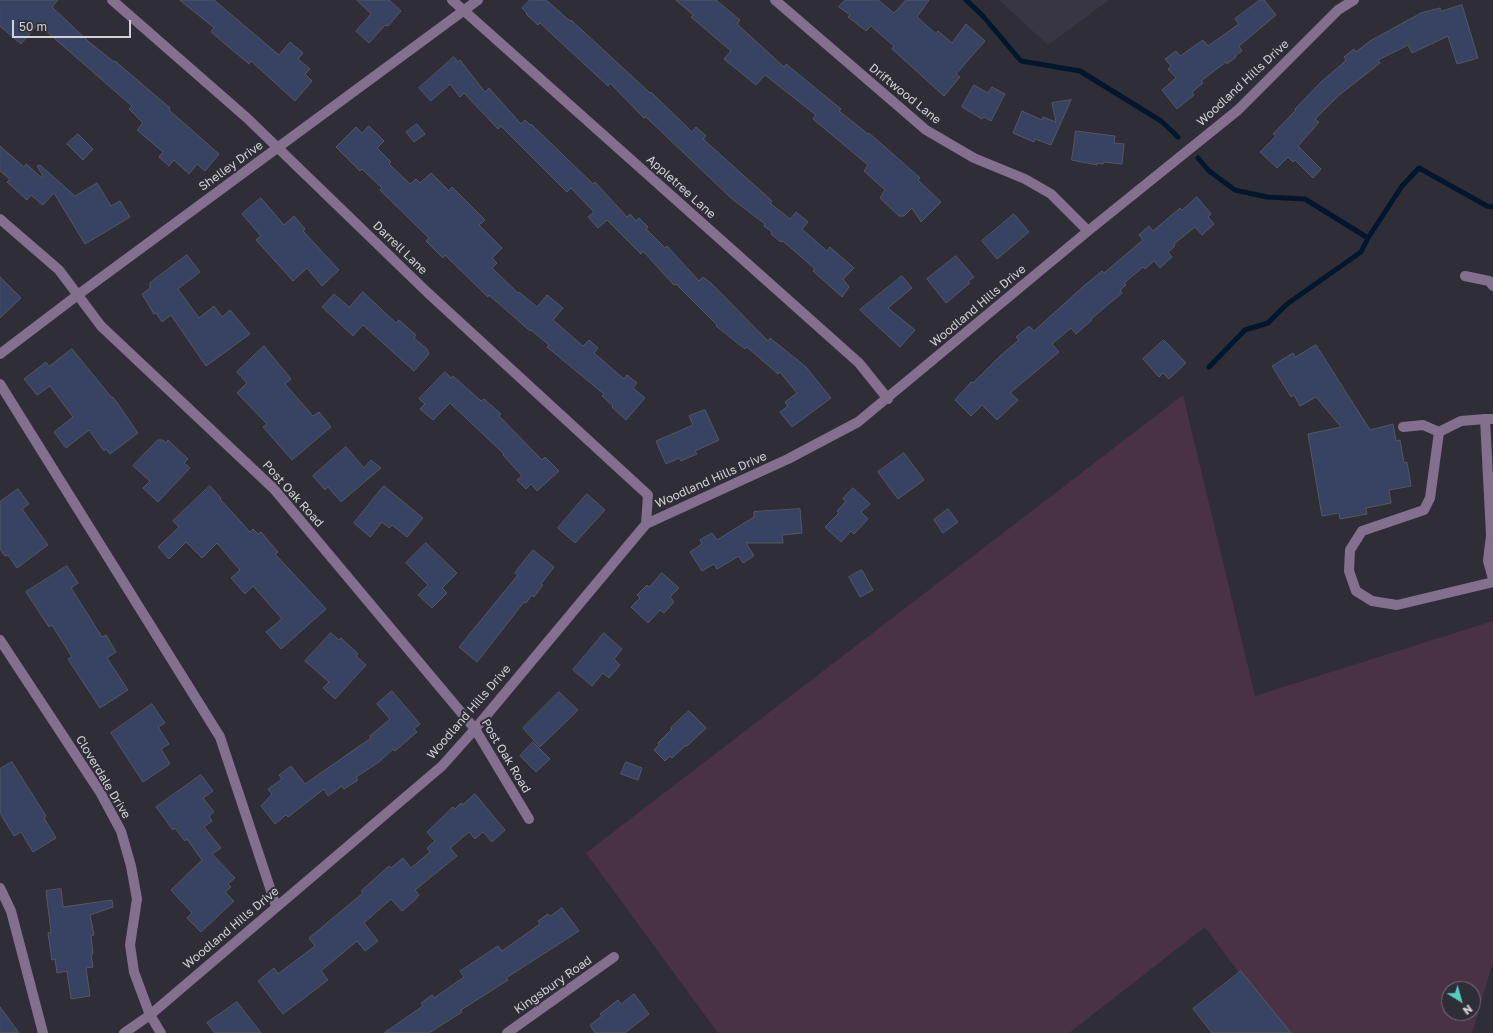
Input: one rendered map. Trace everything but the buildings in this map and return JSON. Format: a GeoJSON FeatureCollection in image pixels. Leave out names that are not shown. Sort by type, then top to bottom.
{"type":"FeatureCollection","features":[{"type":"Feature","properties":{"kind":"street","name":"Darrell Lane"},"geometry":{"type":"LineString","coordinates":[[112,0],[247,118],[276,148],[339,206],[428,293],[648,495],[646,524]]}},
{"type":"Feature","properties":{"kind":"street","name":"Appletree Lane"},"geometry":{"type":"LineString","coordinates":[[452,0],[859,363],[888,399]]}},
{"type":"Feature","properties":{"kind":"street","name":"Shelley Drive"},"geometry":{"type":"LineString","coordinates":[[0,354],[276,148],[478,0]]}},
{"type":"Feature","properties":{"kind":"street","name":"Driftwood Lane"},"geometry":{"type":"LineString","coordinates":[[775,0],[926,130],[974,158],[1025,179],[1051,194],[1088,231]]}},
{"type":"Feature","properties":{"kind":"street","name":"Woodland Hills Drive"},"geometry":{"type":"LineString","coordinates":[[124,1033],[150,1014],[442,766],[475,729],[646,524],[825,441],[858,422],[888,399],[1088,231],[1238,110],[1338,10],[1354,0]]}},
{"type":"Feature","properties":{"kind":"street","name":"Post Oak Road"},"geometry":{"type":"LineString","coordinates":[[0,219],[60,270],[101,326],[274,489],[475,729],[529,819]]}},
{"type":"Feature","properties":{"kind":"street"},"geometry":{"type":"LineString","coordinates":[[1465,276],[1489,281],[1493,286]]}},
{"type":"Feature","properties":{"kind":"street"},"geometry":{"type":"LineString","coordinates":[[0,384],[220,737],[276,906]]}},
{"type":"Feature","properties":{"kind":"street"},"geometry":{"type":"LineString","coordinates":[[1439,432],[1461,421],[1489,419],[1492,535],[1488,561],[1493,579]]}},
{"type":"Feature","properties":{"kind":"street"},"geometry":{"type":"LineString","coordinates":[[1403,426],[1423,425],[1439,432]]}},
{"type":"Feature","properties":{"kind":"street"},"geometry":{"type":"LineString","coordinates":[[1439,432],[1430,498],[1424,510],[1362,531],[1350,550],[1349,571],[1356,591],[1372,601],[1397,606],[1493,582]]}},
{"type":"Feature","properties":{"kind":"street","name":"Cloverdale Drive"},"geometry":{"type":"LineString","coordinates":[[0,640],[100,792],[121,831],[131,866],[137,899],[130,946],[134,972],[150,1014],[160,1033]]}},
{"type":"Feature","properties":{"kind":"street"},"geometry":{"type":"LineString","coordinates":[[0,888],[11,911],[43,1033]]}},
{"type":"Feature","properties":{"kind":"street","name":"Kingsbury Road"},"geometry":{"type":"LineString","coordinates":[[507,1033],[614,957]]}},
{"type":"Feature","properties":{"kind":"shaded area"},"geometry":{"type":"Polygon","coordinates":[[[999,0],[1109,0],[1048,45],[999,0]]]}},
{"type":"Feature","properties":{"kind":"shaded area"},"geometry":{"type":"Polygon","coordinates":[[[1183,395],[1255,696],[1493,621],[1493,962],[1481,1003],[1481,981],[1441,981],[1441,1021],[1476,1021],[1472,1033],[1284,1033],[1205,927],[1069,1033],[718,1033],[586,853],[1183,395]]]}},
{"type":"Feature","properties":{"kind":"waterway"},"geometry":{"type":"LineString","coordinates":[[966,0],[982,15],[1021,61],[1080,71],[1161,121],[1178,137]]}},
{"type":"Feature","properties":{"kind":"waterway"},"geometry":{"type":"LineString","coordinates":[[1198,158],[1209,171],[1235,190],[1267,197],[1305,199],[1368,238],[1402,186],[1419,168],[1487,206],[1493,207]]}},
{"type":"Feature","properties":{"kind":"waterway"},"geometry":{"type":"LineString","coordinates":[[1209,367],[1245,330],[1268,323],[1287,304],[1361,252],[1368,238]]}}]}
